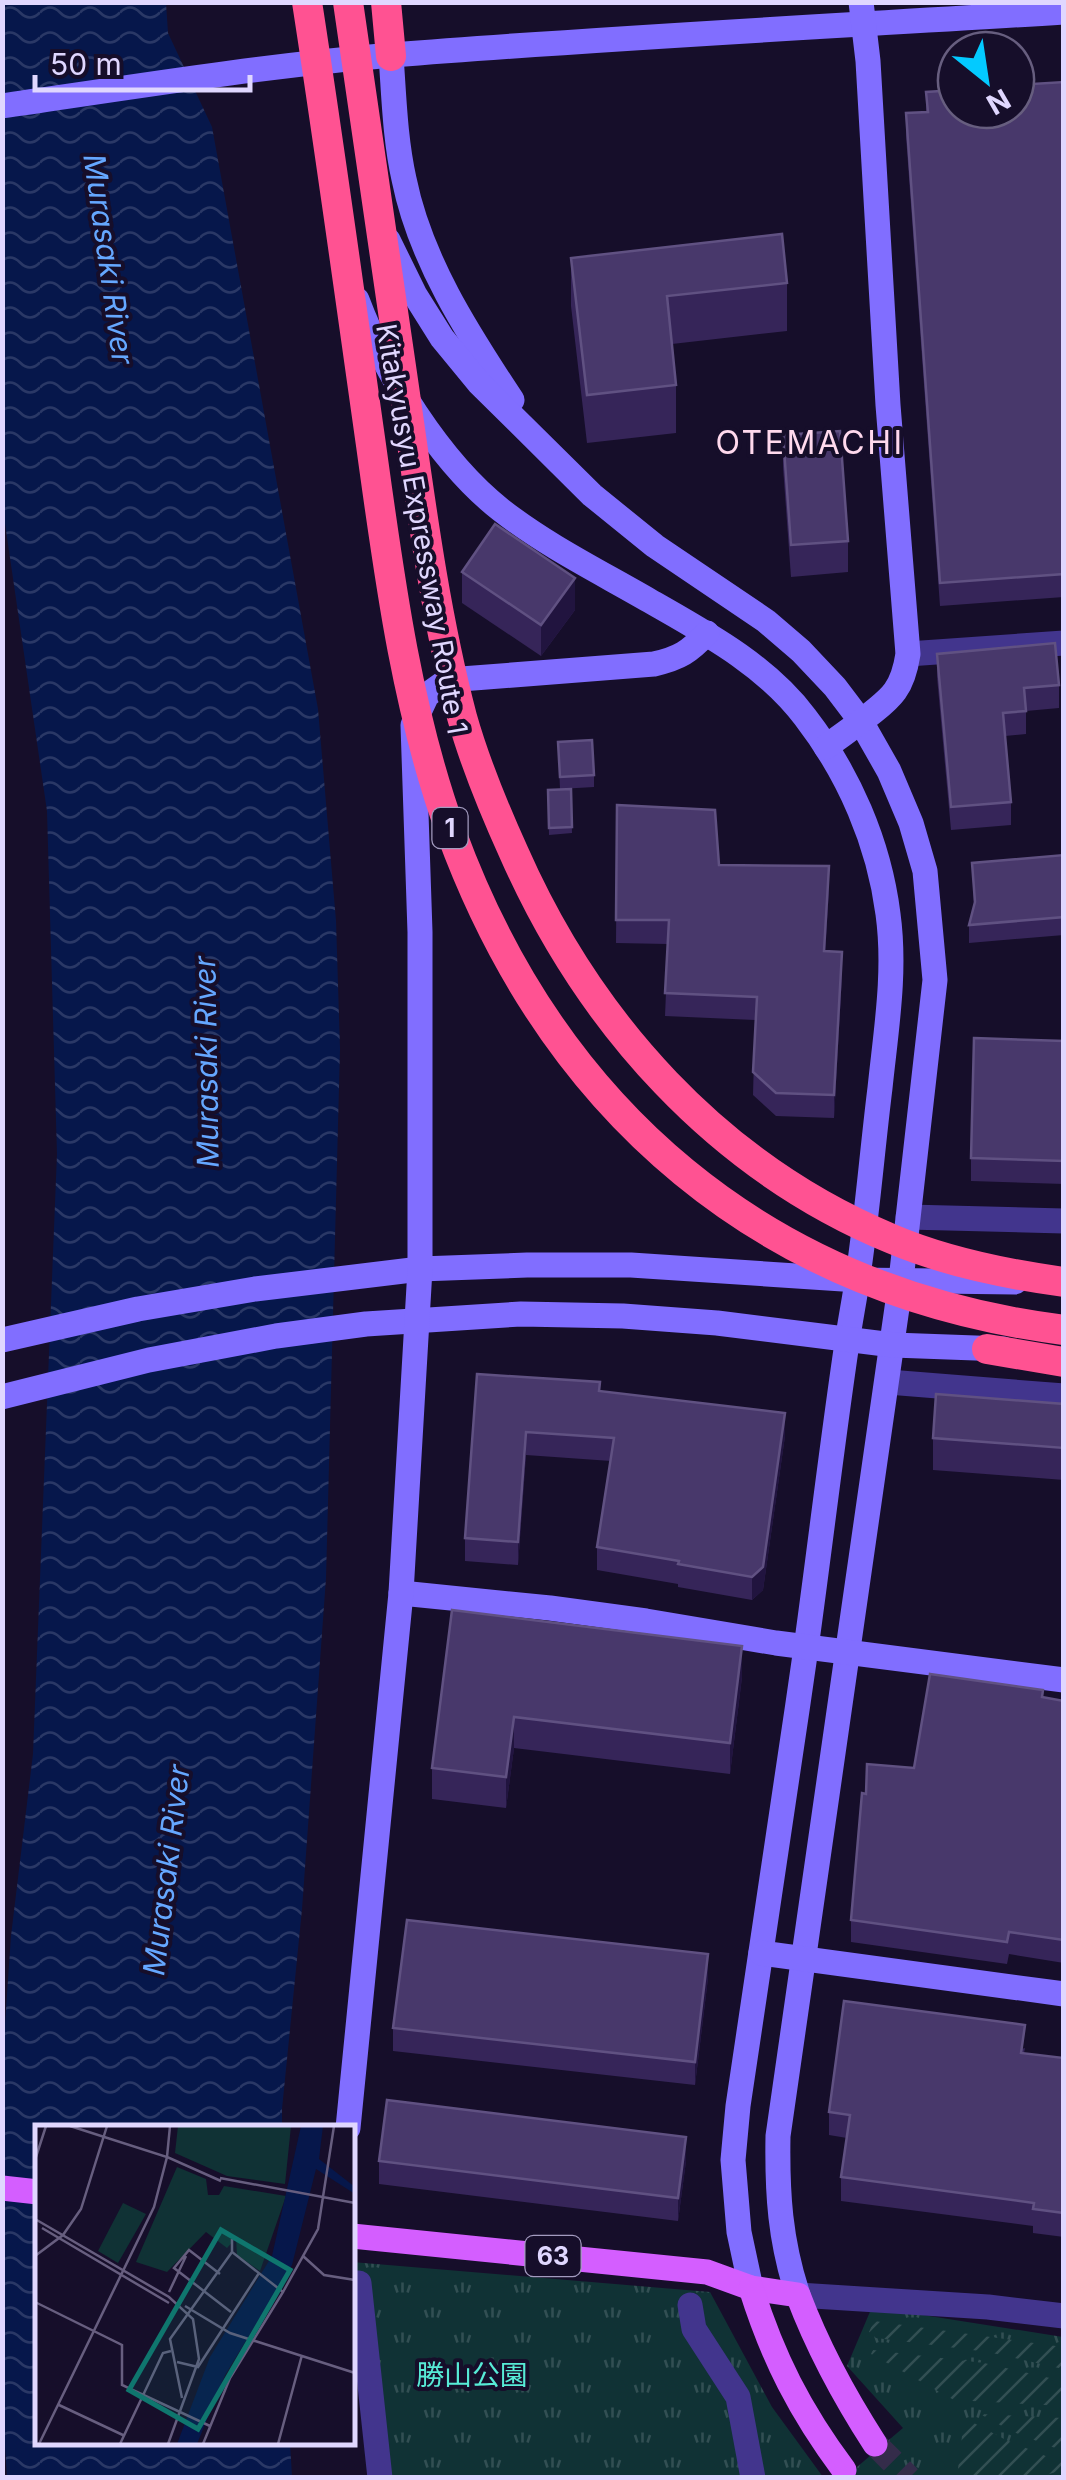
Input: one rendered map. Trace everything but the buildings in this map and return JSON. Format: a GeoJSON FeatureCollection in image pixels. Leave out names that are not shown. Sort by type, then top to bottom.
{"type":"FeatureCollection","features":[{"type":"Feature","properties":{"kind":"highway","name":"Kitakyusyu Expressway Route 1"},"geometry":{"type":"LineString","coordinates":[[307,2],[382,525],[420,734],[451,832],[486,914],[522,983],[556,1037],[598,1089],[655,1149],[723,1204],[794,1248],[871,1282],[951,1309],[1064,1330]]}},
{"type":"Feature","properties":{"kind":"highway","name":"Kitakyusyu Expressway Route 1"},"geometry":{"type":"LineString","coordinates":[[348,2],[422,518],[444,635],[463,720],[494,810],[556,938],[580,978],[653,1072],[687,1107],[767,1171],[851,1221],[896,1241],[974,1265],[1064,1282]]}},
{"type":"Feature","properties":{"kind":"highway"},"geometry":{"type":"LineString","coordinates":[[386,2],[391,56]]}},
{"type":"Feature","properties":{"kind":"highway"},"geometry":{"type":"LineString","coordinates":[[978,1282],[1064,1273]]}},
{"type":"Feature","properties":{"kind":"highway"},"geometry":{"type":"LineString","coordinates":[[987,1348],[1064,1362]]}},
{"type":"Feature","properties":{"kind":"main road"},"geometry":{"type":"LineString","coordinates":[[2,2188],[35,2192]]}},
{"type":"Feature","properties":{"kind":"main road","name":"63"},"geometry":{"type":"LineString","coordinates":[[355,2236],[707,2272],[751,2288],[798,2295]]}},
{"type":"Feature","properties":{"kind":"main road"},"geometry":{"type":"LineString","coordinates":[[751,2288],[790,2388],[814,2430],[844,2470]]}},
{"type":"Feature","properties":{"kind":"main road"},"geometry":{"type":"LineString","coordinates":[[798,2295],[845,2398],[875,2444]]}},
{"type":"Feature","properties":{"kind":"street"},"geometry":{"type":"LineString","coordinates":[[296,2],[336,242],[364,320],[388,367],[429,430],[471,484],[513,519],[541,539],[707,633],[770,680],[802,713],[826,747],[861,812],[878,858],[892,969],[858,1280],[738,2106],[734,2160],[738,2232],[751,2288]]}},
{"type":"Feature","properties":{"kind":"street"},"geometry":{"type":"LineString","coordinates":[[336,2],[372,202],[415,295],[442,338],[479,383],[592,495],[654,546],[766,621],[836,687],[889,770],[910,823],[925,872],[934,980],[902,1280],[778,2136],[781,2235],[798,2295],[1064,2316]]}},
{"type":"Feature","properties":{"kind":"street"},"geometry":{"type":"LineString","coordinates":[[2,106],[305,64],[862,13],[1064,12]]}},
{"type":"Feature","properties":{"kind":"street"},"geometry":{"type":"LineString","coordinates":[[826,747],[895,692],[908,654],[862,13]]}},
{"type":"Feature","properties":{"kind":"street"},"geometry":{"type":"LineString","coordinates":[[391,56],[404,180],[418,227],[437,274],[471,336],[539,442]]}},
{"type":"Feature","properties":{"kind":"street"},"geometry":{"type":"LineString","coordinates":[[348,2125],[401,1593],[418,1322],[420,932],[413,725],[427,696],[448,680],[654,664],[690,652],[707,633]]}},
{"type":"Feature","properties":{"kind":"street"},"geometry":{"type":"LineString","coordinates":[[908,654],[1064,643]]}},
{"type":"Feature","properties":{"kind":"street"},"geometry":{"type":"LineString","coordinates":[[908,1217],[1064,1221]]}},
{"type":"Feature","properties":{"kind":"street"},"geometry":{"type":"LineString","coordinates":[[13,1337],[138,1309],[256,1289],[420,1269],[631,1265],[858,1280],[1064,1282]]}},
{"type":"Feature","properties":{"kind":"street"},"geometry":{"type":"LineString","coordinates":[[14,1394],[165,1357],[276,1336],[366,1324],[521,1314],[623,1316],[749,1326],[892,1345],[1064,1351]]}},
{"type":"Feature","properties":{"kind":"street"},"geometry":{"type":"LineString","coordinates":[[888,1382],[1064,1396]]}},
{"type":"Feature","properties":{"kind":"street"},"geometry":{"type":"LineString","coordinates":[[401,1593],[589,1613],[1064,1680]]}},
{"type":"Feature","properties":{"kind":"street"},"geometry":{"type":"LineString","coordinates":[[761,1953],[1064,1994]]}},
{"type":"Feature","properties":{"kind":"street"},"geometry":{"type":"LineString","coordinates":[[359,2283],[380,2478]]}},
{"type":"Feature","properties":{"kind":"street"},"geometry":{"type":"LineString","coordinates":[[690,2305],[694,2329],[738,2397],[753,2478]]}},
{"type":"Feature","properties":{"kind":"green space","name":"勝山公園"},"geometry":{"type":"Polygon","coordinates":[[[355,2262],[710,2292],[772,2407],[823,2477],[389,2477],[355,2338],[355,2262]]]}},
{"type":"Feature","properties":{"kind":"green space"},"geometry":{"type":"Polygon","coordinates":[[[872,2307],[1063,2337],[1063,2477],[844,2478],[903,2428],[847,2366],[872,2307]]]}},
{"type":"Feature","properties":{"kind":"green space"},"geometry":{"type":"Polygon","coordinates":[[[874,2321],[1063,2347],[1063,2369],[988,2352],[876,2338],[869,2332],[874,2321]]]}},
{"type":"Feature","properties":{"kind":"green space"},"geometry":{"type":"Polygon","coordinates":[[[873,2350],[984,2363],[1063,2381],[1063,2406],[954,2400],[871,2354],[873,2350]]]}},
{"type":"Feature","properties":{"kind":"green space"},"geometry":{"type":"Polygon","coordinates":[[[980,2414],[1063,2418],[1063,2451],[1011,2431],[980,2414]]]}},
{"type":"Feature","properties":{"kind":"green space"},"geometry":{"type":"Polygon","coordinates":[[[972,2422],[1063,2463],[1063,2470],[1039,2477],[957,2477],[963,2428],[972,2422]]]}},
{"type":"Feature","properties":{"kind":"water","name":"Murasaki River"},"geometry":{"type":"Polygon","coordinates":[[[2,3],[166,3],[168,33],[212,127],[318,709],[336,921],[340,1049],[326,1578],[282,2125],[35,2125],[35,2445],[290,2445],[292,2477],[7,2477],[2,2403],[3,2053],[11,1936],[33,1754],[57,1154],[47,811],[2,503],[2,3]]]}},
{"type":"Feature","properties":{"kind":"tunnel"},"geometry":{"type":"LineString","coordinates":[[875,2444],[909,2478]]}},
{"type":"Feature","properties":{"kind":"district","name":"OTEMACHI"},"geometry":{"type":"Point","coordinates":[810,442]}}]}
